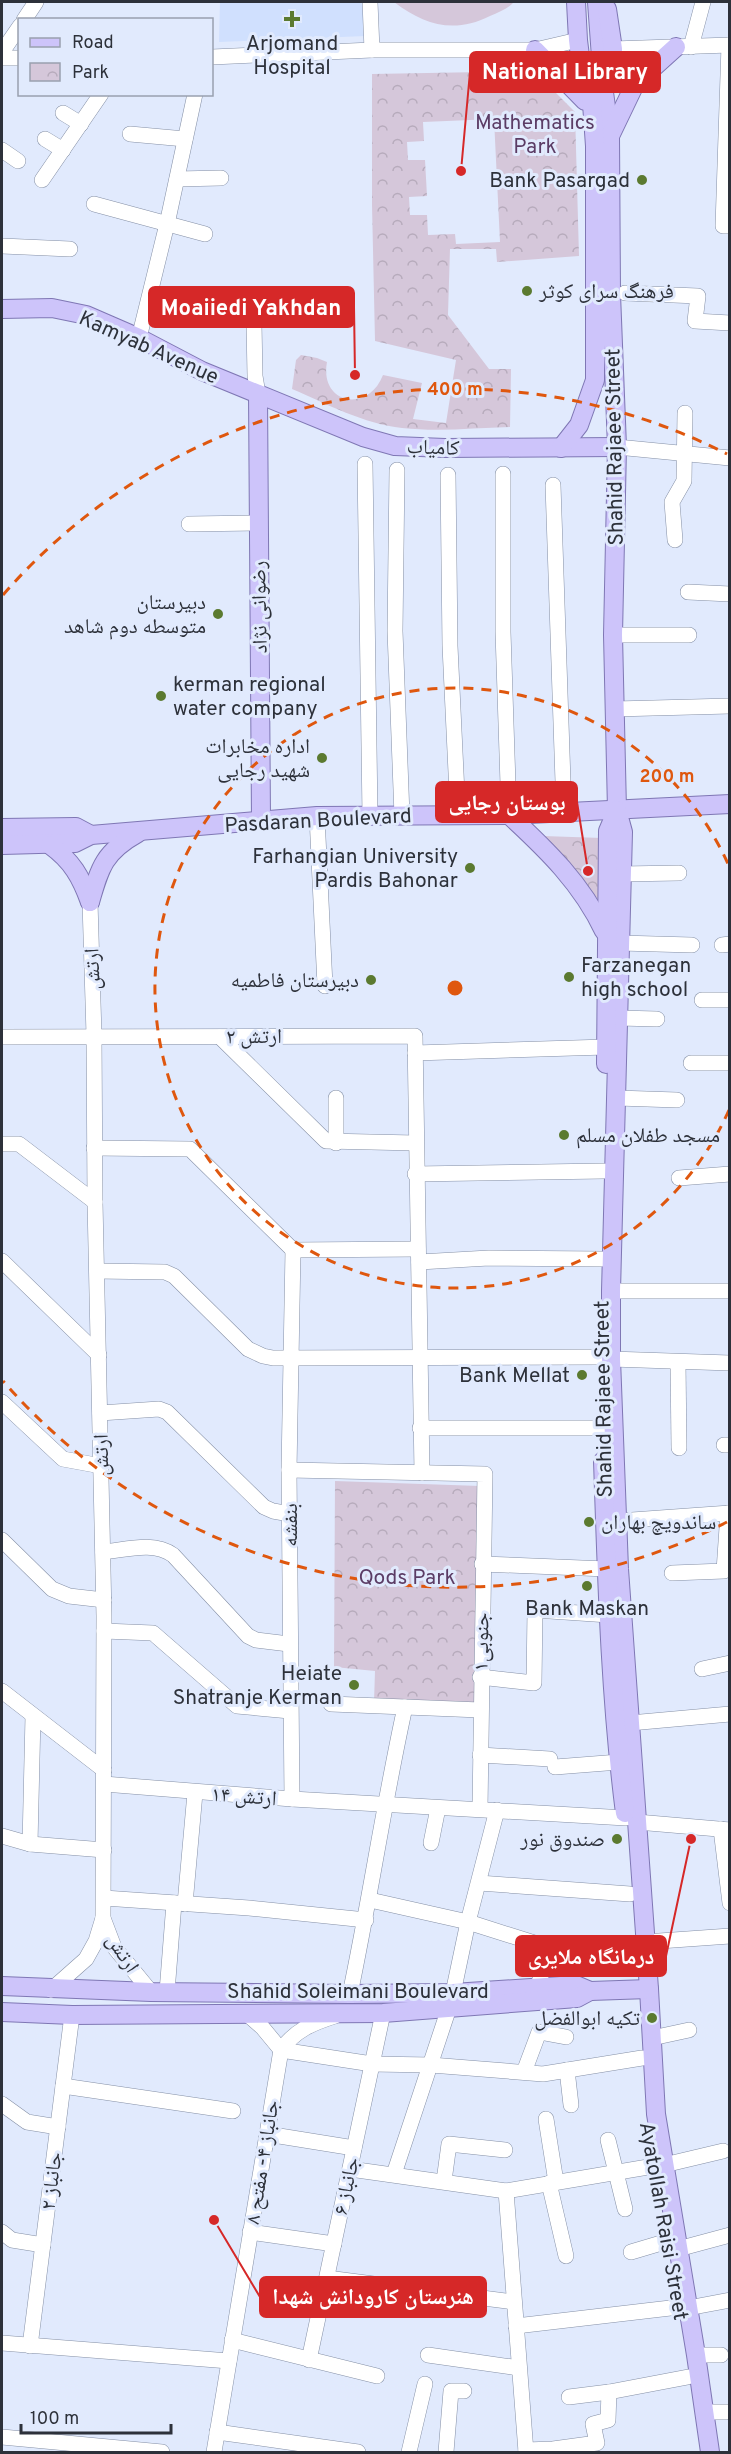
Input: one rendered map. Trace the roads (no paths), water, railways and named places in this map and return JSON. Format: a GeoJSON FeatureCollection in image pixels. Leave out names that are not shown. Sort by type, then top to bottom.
{"type":"FeatureCollection","features":[{"type":"Feature","properties":{"kind":"main road"},"geometry":{"type":"LineString","coordinates":[[576,2],[578,40],[593,91]]}},
{"type":"Feature","properties":{"kind":"main road"},"geometry":{"type":"LineString","coordinates":[[584,2],[593,91]]}},
{"type":"Feature","properties":{"kind":"main road"},"geometry":{"type":"LineString","coordinates":[[593,91],[597,2]]}},
{"type":"Feature","properties":{"kind":"main road"},"geometry":{"type":"LineString","coordinates":[[607,2],[614,49],[610,135]]}},
{"type":"Feature","properties":{"kind":"main road"},"geometry":{"type":"LineString","coordinates":[[610,135],[635,84],[683,47]]}},
{"type":"Feature","properties":{"kind":"main road"},"geometry":{"type":"LineString","coordinates":[[535,50],[593,91]]}},
{"type":"Feature","properties":{"kind":"main road","name":"Shahid Rajaee Street"},"geometry":{"type":"LineString","coordinates":[[593,91],[610,135],[611,294],[617,447],[613,635],[617,810],[623,832],[622,874],[613,939],[606,1047],[604,1171],[611,1290],[602,1428],[609,1615],[630,1723],[632,1820],[630,1894],[644,1989]]}},
{"type":"Feature","properties":{"kind":"main road","name":"Shahid Rajaee Street"},"geometry":{"type":"LineString","coordinates":[[561,448],[579,425],[595,380],[593,91]]}},
{"type":"Feature","properties":{"kind":"main road","name":"Kamyab Avenue"},"geometry":{"type":"LineString","coordinates":[[2,309],[52,308],[86,315],[139,338],[202,371],[258,394]]}},
{"type":"Feature","properties":{"kind":"main road","name":"کامیاب"},"geometry":{"type":"LineString","coordinates":[[258,394],[363,436],[395,446],[617,447]]}},
{"type":"Feature","properties":{"kind":"main road","name":"رضوانی نژاد"},"geometry":{"type":"LineString","coordinates":[[258,394],[261,820]]}},
{"type":"Feature","properties":{"kind":"main road","name":"Pasdaran Boulevard"},"geometry":{"type":"LineString","coordinates":[[2,845],[75,843],[91,835],[317,816],[509,815],[729,804]]}},
{"type":"Feature","properties":{"kind":"main road","name":"Shahid Rajaee Street"},"geometry":{"type":"LineString","coordinates":[[617,810],[608,831],[619,1018],[617,1098],[602,1259],[618,1521],[619,1762],[632,1820],[645,1942],[644,1989]]}},
{"type":"Feature","properties":{"kind":"main road"},"geometry":{"type":"LineString","coordinates":[[509,815],[575,882],[613,939]]}},
{"type":"Feature","properties":{"kind":"main road","name":"Pasdaran Boulevard"},"geometry":{"type":"LineString","coordinates":[[2,828],[76,826],[91,835]]}},
{"type":"Feature","properties":{"kind":"main road"},"geometry":{"type":"LineString","coordinates":[[90,902],[99,868],[121,843],[141,831]]}},
{"type":"Feature","properties":{"kind":"main road"},"geometry":{"type":"LineString","coordinates":[[50,844],[75,868],[90,902]]}},
{"type":"Feature","properties":{"kind":"main road","name":"Shahid Soleimani Boulevard"},"geometry":{"type":"LineString","coordinates":[[2,2012],[72,2015],[383,2013],[451,2000],[537,1988],[576,1985],[590,1991]]}},
{"type":"Feature","properties":{"kind":"main road","name":"Shahid Soleimani Boulevard"},"geometry":{"type":"LineString","coordinates":[[2,1986],[51,1990],[350,1994],[451,2000],[577,1998],[590,1991]]}},
{"type":"Feature","properties":{"kind":"main road"},"geometry":{"type":"LineString","coordinates":[[590,1991],[644,1989]]}},
{"type":"Feature","properties":{"kind":"main road","name":"Ayatollah Raisi Street"},"geometry":{"type":"LineString","coordinates":[[644,1989],[652,2038],[659,2166]]}},
{"type":"Feature","properties":{"kind":"main road","name":"Ayatollah Raisi Street"},"geometry":{"type":"LineString","coordinates":[[644,1989],[642,2058],[646,2118],[659,2166],[683,2307],[688,2377],[698,2452]]}},
{"type":"Feature","properties":{"kind":"main road","name":"Ayatollah Raisi Street"},"geometry":{"type":"LineString","coordinates":[[683,2307],[696,2355],[710,2452]]}},
{"type":"Feature","properties":{"kind":"street"},"geometry":{"type":"LineString","coordinates":[[370,2],[372,50]]}},
{"type":"Feature","properties":{"kind":"street"},"geometry":{"type":"LineString","coordinates":[[683,47],[703,2]]}},
{"type":"Feature","properties":{"kind":"street"},"geometry":{"type":"LineString","coordinates":[[2,52],[18,29]]}},
{"type":"Feature","properties":{"kind":"street"},"geometry":{"type":"LineString","coordinates":[[213,57],[372,50],[535,50],[578,40]]}},
{"type":"Feature","properties":{"kind":"street"},"geometry":{"type":"LineString","coordinates":[[614,49],[729,45],[723,226],[729,226]]}},
{"type":"Feature","properties":{"kind":"street"},"geometry":{"type":"LineString","coordinates":[[2,58],[18,58]]}},
{"type":"Feature","properties":{"kind":"street"},"geometry":{"type":"LineString","coordinates":[[42,180],[100,96]]}},
{"type":"Feature","properties":{"kind":"street"},"geometry":{"type":"LineString","coordinates":[[139,338],[195,96]]}},
{"type":"Feature","properties":{"kind":"street"},"geometry":{"type":"LineString","coordinates":[[63,113],[81,124]]}},
{"type":"Feature","properties":{"kind":"street"},"geometry":{"type":"LineString","coordinates":[[130,134],[185,139]]}},
{"type":"Feature","properties":{"kind":"street"},"geometry":{"type":"LineString","coordinates":[[45,139],[63,150]]}},
{"type":"Feature","properties":{"kind":"street"},"geometry":{"type":"LineString","coordinates":[[2,150],[18,160]]}},
{"type":"Feature","properties":{"kind":"street"},"geometry":{"type":"LineString","coordinates":[[177,179],[220,178]]}},
{"type":"Feature","properties":{"kind":"street"},"geometry":{"type":"LineString","coordinates":[[94,204],[205,234]]}},
{"type":"Feature","properties":{"kind":"street"},"geometry":{"type":"LineString","coordinates":[[2,246],[70,249]]}},
{"type":"Feature","properties":{"kind":"street"},"geometry":{"type":"LineString","coordinates":[[625,293],[698,296],[695,321],[729,323]]}},
{"type":"Feature","properties":{"kind":"street"},"geometry":{"type":"LineString","coordinates":[[254,324],[255,376],[258,394]]}},
{"type":"Feature","properties":{"kind":"street"},"geometry":{"type":"LineString","coordinates":[[675,540],[672,502],[684,482],[685,412]]}},
{"type":"Feature","properties":{"kind":"street"},"geometry":{"type":"LineString","coordinates":[[617,447],[729,458]]}},
{"type":"Feature","properties":{"kind":"street"},"geometry":{"type":"LineString","coordinates":[[365,464],[370,816]]}},
{"type":"Feature","properties":{"kind":"street"},"geometry":{"type":"LineString","coordinates":[[397,470],[395,631],[402,816]]}},
{"type":"Feature","properties":{"kind":"street"},"geometry":{"type":"LineString","coordinates":[[448,474],[450,646],[458,815]]}},
{"type":"Feature","properties":{"kind":"street"},"geometry":{"type":"LineString","coordinates":[[503,474],[503,632],[509,815]]}},
{"type":"Feature","properties":{"kind":"street"},"geometry":{"type":"LineString","coordinates":[[553,485],[564,812]]}},
{"type":"Feature","properties":{"kind":"street"},"geometry":{"type":"LineString","coordinates":[[189,524],[258,523]]}},
{"type":"Feature","properties":{"kind":"street"},"geometry":{"type":"LineString","coordinates":[[688,592],[729,594]]}},
{"type":"Feature","properties":{"kind":"street"},"geometry":{"type":"LineString","coordinates":[[613,635],[689,635]]}},
{"type":"Feature","properties":{"kind":"street"},"geometry":{"type":"LineString","coordinates":[[615,709],[729,706]]}},
{"type":"Feature","properties":{"kind":"street"},"geometry":{"type":"LineString","coordinates":[[317,816],[325,986]]}},
{"type":"Feature","properties":{"kind":"street"},"geometry":{"type":"LineString","coordinates":[[622,874],[679,873]]}},
{"type":"Feature","properties":{"kind":"street","name":"ارتش"},"geometry":{"type":"LineString","coordinates":[[90,902],[104,1600],[103,1918],[114,1947],[159,1992]]}},
{"type":"Feature","properties":{"kind":"street"},"geometry":{"type":"LineString","coordinates":[[613,939],[692,945]]}},
{"type":"Feature","properties":{"kind":"street"},"geometry":{"type":"LineString","coordinates":[[702,1000],[729,1000]]}},
{"type":"Feature","properties":{"kind":"street"},"geometry":{"type":"LineString","coordinates":[[619,1018],[657,1019]]}},
{"type":"Feature","properties":{"kind":"street","name":"ارتش ۲"},"geometry":{"type":"LineString","coordinates":[[2,1037],[415,1036],[415,1053]]}},
{"type":"Feature","properties":{"kind":"street"},"geometry":{"type":"LineString","coordinates":[[220,1037],[331,1142],[415,1143]]}},
{"type":"Feature","properties":{"kind":"street"},"geometry":{"type":"LineString","coordinates":[[289,1470],[422,1473],[415,1053],[606,1047]]}},
{"type":"Feature","properties":{"kind":"street"},"geometry":{"type":"LineString","coordinates":[[691,1063],[729,1063]]}},
{"type":"Feature","properties":{"kind":"street"},"geometry":{"type":"LineString","coordinates":[[331,1142],[336,1098]]}},
{"type":"Feature","properties":{"kind":"street"},"geometry":{"type":"LineString","coordinates":[[617,1098],[677,1100]]}},
{"type":"Feature","properties":{"kind":"street"},"geometry":{"type":"LineString","coordinates":[[2,1144],[19,1144],[95,1203]]}},
{"type":"Feature","properties":{"kind":"street"},"geometry":{"type":"LineString","coordinates":[[94,1148],[190,1149],[293,1250],[489,1258],[602,1259]]}},
{"type":"Feature","properties":{"kind":"street"},"geometry":{"type":"LineString","coordinates":[[416,1174],[604,1171]]}},
{"type":"Feature","properties":{"kind":"street"},"geometry":{"type":"LineString","coordinates":[[679,1178],[729,1174]]}},
{"type":"Feature","properties":{"kind":"street","name":"بنفشه"},"geometry":{"type":"LineString","coordinates":[[292,1799],[289,1470],[293,1250]]}},
{"type":"Feature","properties":{"kind":"street"},"geometry":{"type":"LineString","coordinates":[[2,1261],[99,1355]]}},
{"type":"Feature","properties":{"kind":"street"},"geometry":{"type":"LineString","coordinates":[[98,1271],[165,1272],[174,1276],[248,1348],[263,1356],[607,1358],[729,1363]]}},
{"type":"Feature","properties":{"kind":"street"},"geometry":{"type":"LineString","coordinates":[[611,1290],[729,1291]]}},
{"type":"Feature","properties":{"kind":"street"},"geometry":{"type":"LineString","coordinates":[[678,1362],[679,1448]]}},
{"type":"Feature","properties":{"kind":"street"},"geometry":{"type":"LineString","coordinates":[[2,1402],[63,1459],[101,1466]]}},
{"type":"Feature","properties":{"kind":"street"},"geometry":{"type":"LineString","coordinates":[[100,1413],[159,1409],[167,1412],[264,1507],[290,1514]]}},
{"type":"Feature","properties":{"kind":"street"},"geometry":{"type":"LineString","coordinates":[[420,1428],[602,1428]]}},
{"type":"Feature","properties":{"kind":"street","name":"جنوبی۱"},"geometry":{"type":"LineString","coordinates":[[422,1473],[485,1474],[480,1677],[480,1809]]}},
{"type":"Feature","properties":{"kind":"street"},"geometry":{"type":"LineString","coordinates":[[618,1521],[729,1513],[724,1571],[672,1573]]}},
{"type":"Feature","properties":{"kind":"street"},"geometry":{"type":"LineString","coordinates":[[2,1540],[52,1589],[69,1596],[104,1600]]}},
{"type":"Feature","properties":{"kind":"street"},"geometry":{"type":"LineString","coordinates":[[103,1552],[155,1546],[164,1548],[248,1636],[256,1640],[289,1644]]}},
{"type":"Feature","properties":{"kind":"street"},"geometry":{"type":"LineString","coordinates":[[482,1564],[607,1569]]}},
{"type":"Feature","properties":{"kind":"street"},"geometry":{"type":"LineString","coordinates":[[480,1677],[534,1683],[535,1610],[609,1615]]}},
{"type":"Feature","properties":{"kind":"street"},"geometry":{"type":"LineString","coordinates":[[104,1631],[153,1633],[237,1706],[290,1711]]}},
{"type":"Feature","properties":{"kind":"street"},"geometry":{"type":"LineString","coordinates":[[702,1669],[729,1663]]}},
{"type":"Feature","properties":{"kind":"street"},"geometry":{"type":"LineString","coordinates":[[2,1691],[104,1777]]}},
{"type":"Feature","properties":{"kind":"street"},"geometry":{"type":"LineString","coordinates":[[331,1704],[480,1710]]}},
{"type":"Feature","properties":{"kind":"street"},"geometry":{"type":"LineString","coordinates":[[350,1994],[370,1900],[384,1805],[405,1707]]}},
{"type":"Feature","properties":{"kind":"street"},"geometry":{"type":"LineString","coordinates":[[630,1723],[729,1714]]}},
{"type":"Feature","properties":{"kind":"street"},"geometry":{"type":"LineString","coordinates":[[30,1844],[33,1716]]}},
{"type":"Feature","properties":{"kind":"street"},"geometry":{"type":"LineString","coordinates":[[480,1755],[552,1763],[619,1762]]}},
{"type":"Feature","properties":{"kind":"street","name":"ارتش ۱۴"},"geometry":{"type":"LineString","coordinates":[[104,1777],[195,1793],[497,1810],[632,1820],[725,1830]]}},
{"type":"Feature","properties":{"kind":"street"},"geometry":{"type":"LineString","coordinates":[[159,1992],[180,1903],[195,1793]]}},
{"type":"Feature","properties":{"kind":"street"},"geometry":{"type":"LineString","coordinates":[[431,1843],[438,1808]]}},
{"type":"Feature","properties":{"kind":"street"},"geometry":{"type":"LineString","coordinates":[[394,2174],[451,2000],[468,1922],[497,1810]]}},
{"type":"Feature","properties":{"kind":"street"},"geometry":{"type":"LineString","coordinates":[[725,1830],[729,1903]]}},
{"type":"Feature","properties":{"kind":"street"},"geometry":{"type":"LineString","coordinates":[[2,1836],[30,1844],[104,1851]]}},
{"type":"Feature","properties":{"kind":"street"},"geometry":{"type":"LineString","coordinates":[[479,1883],[630,1894]]}},
{"type":"Feature","properties":{"kind":"street"},"geometry":{"type":"LineString","coordinates":[[104,1898],[366,1920]]}},
{"type":"Feature","properties":{"kind":"street"},"geometry":{"type":"LineString","coordinates":[[370,1900],[468,1922],[549,1948],[537,1988]]}},
{"type":"Feature","properties":{"kind":"street"},"geometry":{"type":"LineString","coordinates":[[51,1990],[86,1959],[96,1941],[103,1918]]}},
{"type":"Feature","properties":{"kind":"street"},"geometry":{"type":"LineString","coordinates":[[645,1942],[729,1936]]}},
{"type":"Feature","properties":{"kind":"street"},"geometry":{"type":"LineString","coordinates":[[246,2013],[262,2027],[281,2050],[372,2064],[431,2065],[543,2074],[642,2058]]}},
{"type":"Feature","properties":{"kind":"street"},"geometry":{"type":"LineString","coordinates":[[281,2050],[289,2039],[302,2028],[342,2013]]}},
{"type":"Feature","properties":{"kind":"street","name":"جانباز ۶"},"geometry":{"type":"LineString","coordinates":[[309,2360],[383,2013]]}},
{"type":"Feature","properties":{"kind":"street","name":"جانباز ۲"},"geometry":{"type":"LineString","coordinates":[[30,2346],[72,2015]]}},
{"type":"Feature","properties":{"kind":"street"},"geometry":{"type":"LineString","coordinates":[[652,2038],[689,2030]]}},
{"type":"Feature","properties":{"kind":"street"},"geometry":{"type":"LineString","coordinates":[[524,2072],[539,2032],[566,2037]]}},
{"type":"Feature","properties":{"kind":"street","name":"جانباز ۴- مفتح ۸"},"geometry":{"type":"LineString","coordinates":[[214,2452],[281,2050]]}},
{"type":"Feature","properties":{"kind":"street"},"geometry":{"type":"LineString","coordinates":[[567,2070],[571,2105]]}},
{"type":"Feature","properties":{"kind":"street"},"geometry":{"type":"LineString","coordinates":[[63,2086],[233,2111]]}},
{"type":"Feature","properties":{"kind":"street"},"geometry":{"type":"LineString","coordinates":[[2,2104],[27,2122],[57,2127]]}},
{"type":"Feature","properties":{"kind":"street"},"geometry":{"type":"LineString","coordinates":[[546,2119],[553,2183],[566,2256]]}},
{"type":"Feature","properties":{"kind":"street"},"geometry":{"type":"LineString","coordinates":[[267,2134],[354,2148]]}},
{"type":"Feature","properties":{"kind":"street"},"geometry":{"type":"LineString","coordinates":[[608,2140],[625,2209]]}},
{"type":"Feature","properties":{"kind":"street"},"geometry":{"type":"LineString","coordinates":[[444,2181],[449,2144],[505,2150]]}},
{"type":"Feature","properties":{"kind":"street"},"geometry":{"type":"LineString","coordinates":[[350,2169],[506,2191],[659,2166],[723,2151]]}},
{"type":"Feature","properties":{"kind":"street"},"geometry":{"type":"LineString","coordinates":[[506,2191],[526,2451],[597,2443],[592,2424],[608,2420],[609,2392]]}},
{"type":"Feature","properties":{"kind":"street"},"geometry":{"type":"LineString","coordinates":[[2,2232],[12,2240],[43,2245]]}},
{"type":"Feature","properties":{"kind":"street"},"geometry":{"type":"LineString","coordinates":[[250,2232],[334,2244]]}},
{"type":"Feature","properties":{"kind":"street"},"geometry":{"type":"LineString","coordinates":[[631,2252],[729,2235]]}},
{"type":"Feature","properties":{"kind":"street"},"geometry":{"type":"LineString","coordinates":[[327,2278],[514,2302]]}},
{"type":"Feature","properties":{"kind":"street"},"geometry":{"type":"LineString","coordinates":[[516,2326],[729,2300]]}},
{"type":"Feature","properties":{"kind":"street"},"geometry":{"type":"LineString","coordinates":[[232,2340],[377,2376]]}},
{"type":"Feature","properties":{"kind":"street"},"geometry":{"type":"LineString","coordinates":[[2,2343],[229,2361]]}},
{"type":"Feature","properties":{"kind":"street"},"geometry":{"type":"LineString","coordinates":[[428,2355],[519,2368]]}},
{"type":"Feature","properties":{"kind":"street"},"geometry":{"type":"LineString","coordinates":[[696,2355],[721,2355]]}},
{"type":"Feature","properties":{"kind":"street"},"geometry":{"type":"LineString","coordinates":[[570,2397],[688,2377]]}},
{"type":"Feature","properties":{"kind":"street"},"geometry":{"type":"LineString","coordinates":[[409,2452],[425,2384]]}},
{"type":"Feature","properties":{"kind":"street"},"geometry":{"type":"LineString","coordinates":[[446,2452],[451,2391],[464,2391]]}},
{"type":"Feature","properties":{"kind":"street"},"geometry":{"type":"LineString","coordinates":[[704,2412],[727,2412]]}},
{"type":"Feature","properties":{"kind":"street"},"geometry":{"type":"LineString","coordinates":[[217,2432],[358,2452]]}},
{"type":"Feature","properties":{"kind":"street"},"geometry":{"type":"LineString","coordinates":[[2,2437],[162,2452]]}},
{"type":"Feature","properties":{"kind":"place","name":"Arjomand Hospital"},"geometry":{"type":"Point","coordinates":[292,19]}},
{"type":"Feature","properties":{"kind":"place","name":"National Library"},"geometry":{"type":"Point","coordinates":[461,171]}},
{"type":"Feature","properties":{"kind":"place","name":"Bank Pasargad"},"geometry":{"type":"Point","coordinates":[642,180]}},
{"type":"Feature","properties":{"kind":"place","name":"فرهنگ سرای کوثر"},"geometry":{"type":"Point","coordinates":[527,291]}},
{"type":"Feature","properties":{"kind":"place","name":"Moaiiedi Yakhdan"},"geometry":{"type":"Point","coordinates":[355,375]}},
{"type":"Feature","properties":{"kind":"place","name":"دبیرستان متوسطه دوم شاهد"},"geometry":{"type":"Point","coordinates":[218,614]}},
{"type":"Feature","properties":{"kind":"place","name":"kerman regional water company"},"geometry":{"type":"Point","coordinates":[161,696]}},
{"type":"Feature","properties":{"kind":"place","name":"اداره مخابرات شهید رجایی"},"geometry":{"type":"Point","coordinates":[322,758]}},
{"type":"Feature","properties":{"kind":"place","name":"Farhangian University Pardis Bahonar"},"geometry":{"type":"Point","coordinates":[470,868]}},
{"type":"Feature","properties":{"kind":"place","name":"بوستان رجایی"},"geometry":{"type":"Point","coordinates":[588,871]}},
{"type":"Feature","properties":{"kind":"place","name":"Farzanegan high school"},"geometry":{"type":"Point","coordinates":[569,977]}},
{"type":"Feature","properties":{"kind":"place","name":"دبیرستان فاطمیه"},"geometry":{"type":"Point","coordinates":[371,980]}},
{"type":"Feature","properties":{"kind":"place","name":"مسجد طفلان مسلم"},"geometry":{"type":"Point","coordinates":[564,1135]}},
{"type":"Feature","properties":{"kind":"place","name":"Bank Mellat"},"geometry":{"type":"Point","coordinates":[582,1375]}},
{"type":"Feature","properties":{"kind":"place","name":"ساندویچ بهاران"},"geometry":{"type":"Point","coordinates":[589,1522]}},
{"type":"Feature","properties":{"kind":"place","name":"Bank Maskan"},"geometry":{"type":"Point","coordinates":[587,1586]}},
{"type":"Feature","properties":{"kind":"place","name":"Heiate Shatranje Kerman"},"geometry":{"type":"Point","coordinates":[354,1685]}},
{"type":"Feature","properties":{"kind":"place","name":"صندوق نور"},"geometry":{"type":"Point","coordinates":[617,1839]}},
{"type":"Feature","properties":{"kind":"place","name":"درمانگاه ملایری"},"geometry":{"type":"Point","coordinates":[691,1839]}},
{"type":"Feature","properties":{"kind":"place","name":"تکیه ابوالفضل"},"geometry":{"type":"Point","coordinates":[652,2018]}},
{"type":"Feature","properties":{"kind":"place","name":"هنرستان کارودانش شهدا"},"geometry":{"type":"Point","coordinates":[214,2220]}},
{"type":"Feature","properties":{"kind":"park label","name":"Mathematics Park"},"geometry":{"type":"Point","coordinates":[535,134]}},
{"type":"Feature","properties":{"kind":"park label","name":"Qods Park"},"geometry":{"type":"Point","coordinates":[407,1577]}}]}
